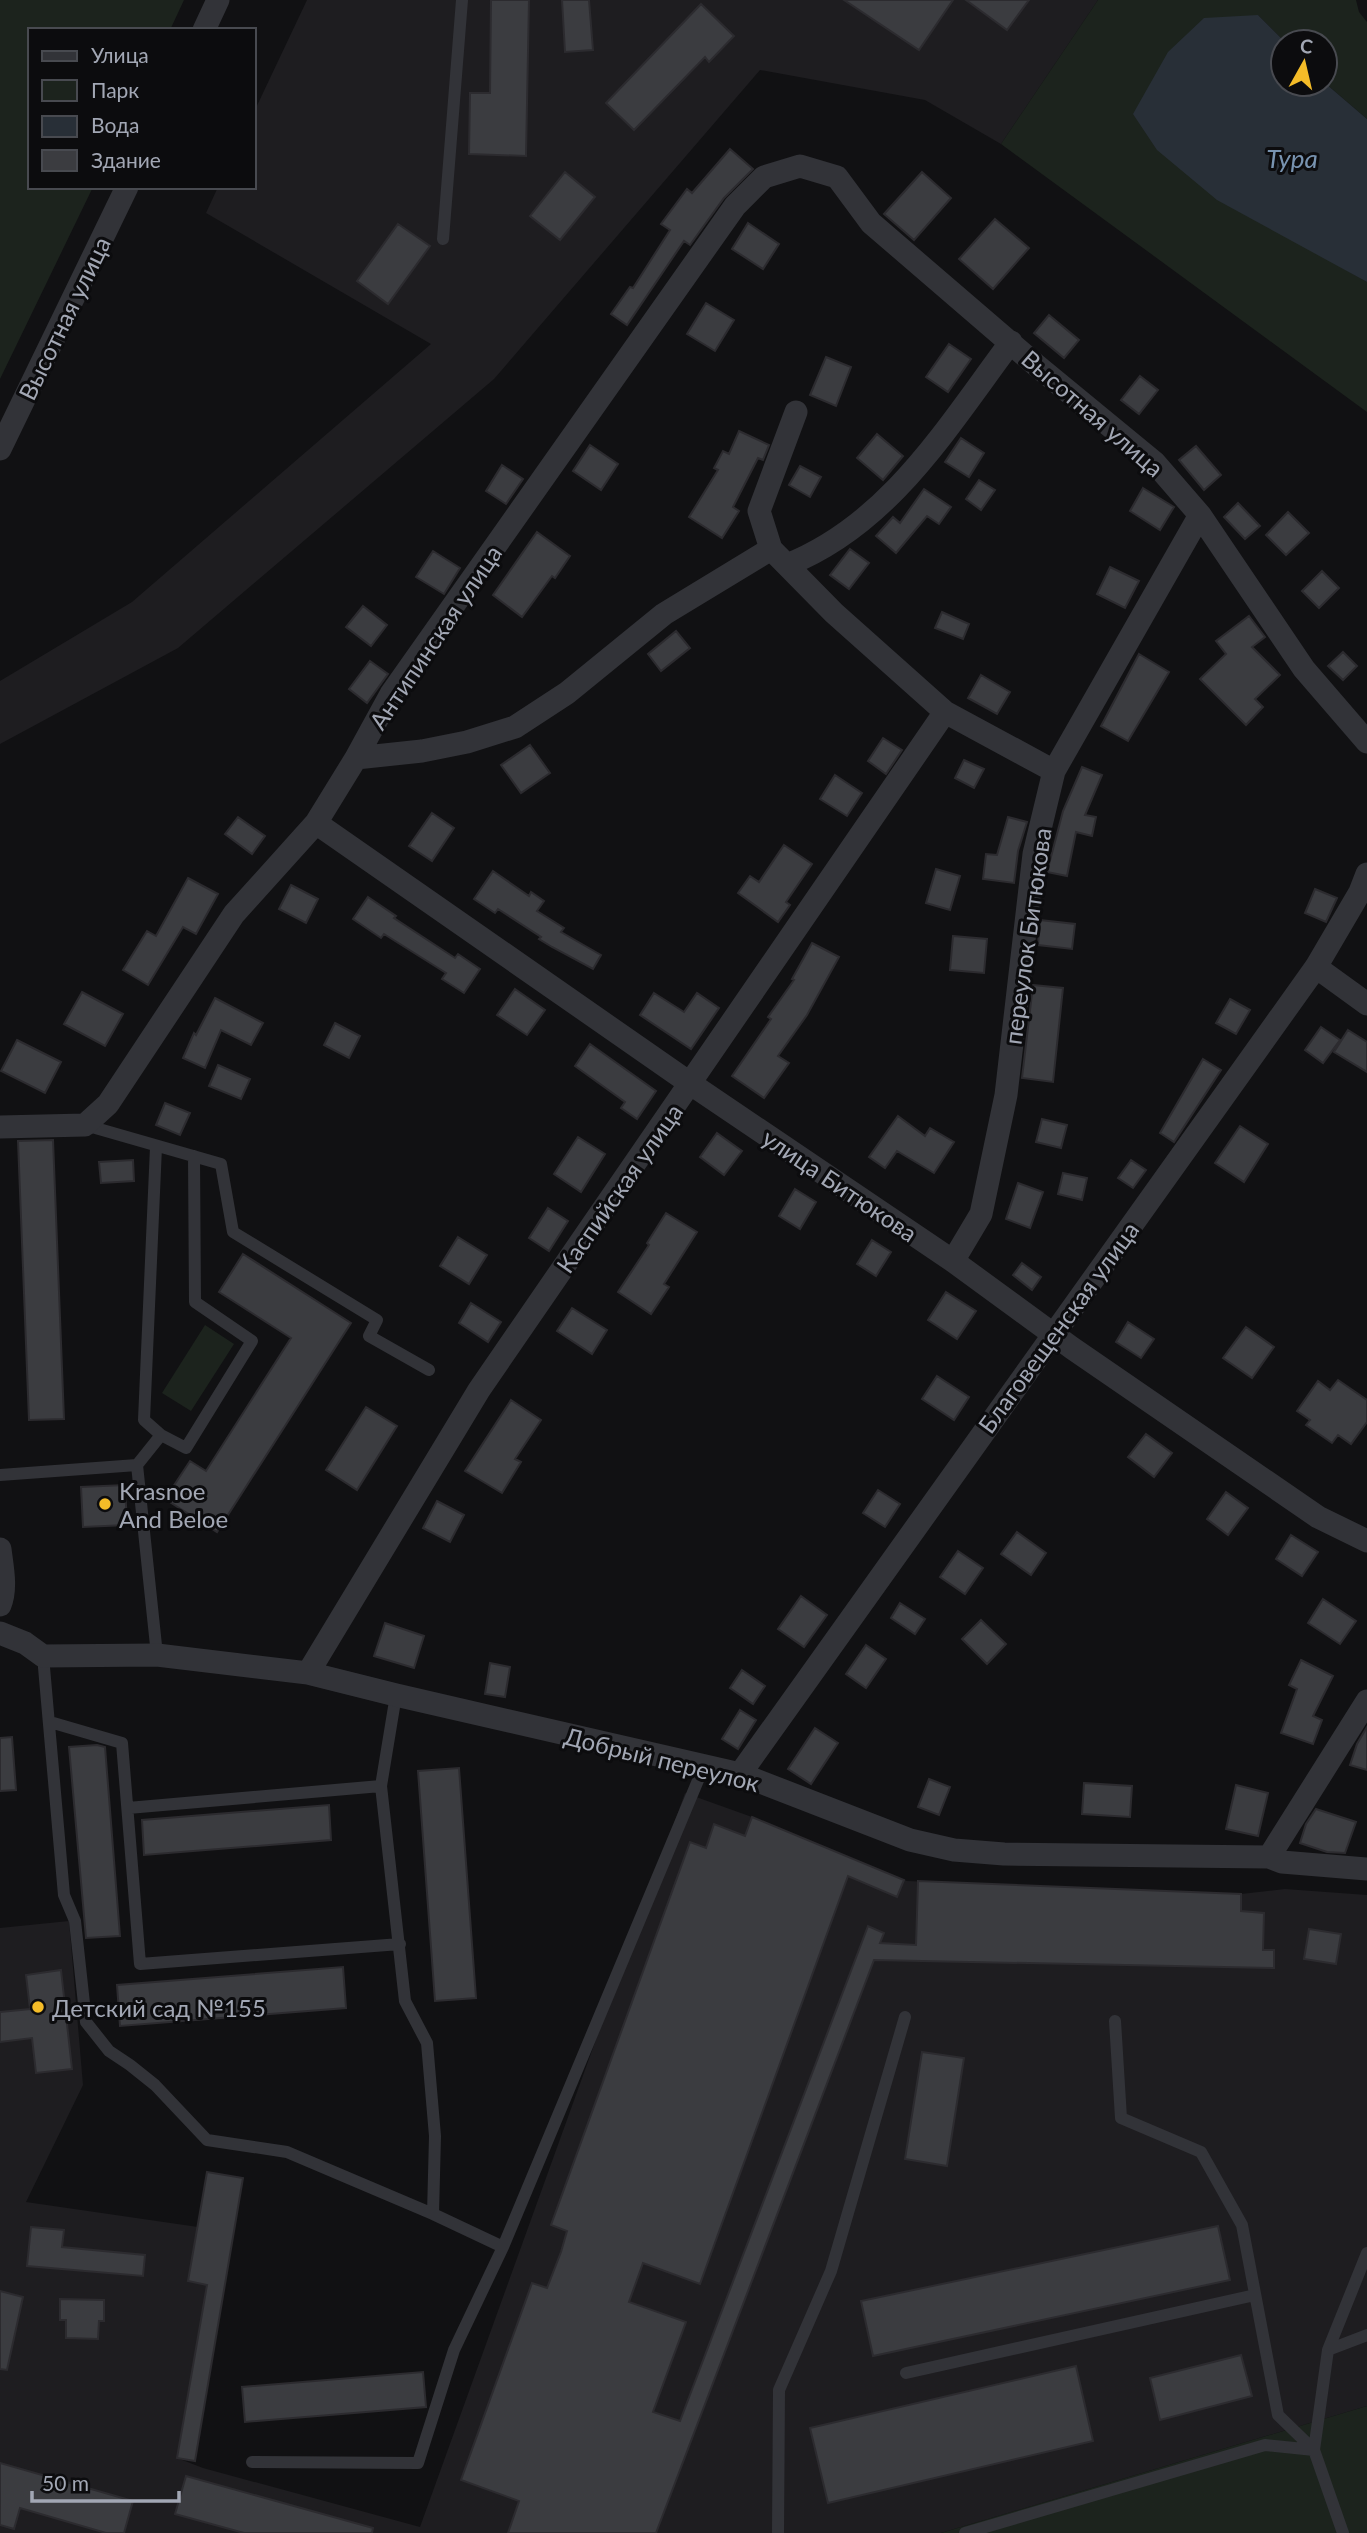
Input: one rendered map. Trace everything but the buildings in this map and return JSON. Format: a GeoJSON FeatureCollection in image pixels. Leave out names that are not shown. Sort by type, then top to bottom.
{"type":"FeatureCollection","features":[{"type":"Feature","properties":{"kind":"street"},"geometry":{"type":"LineString","coordinates":[[205,28],[218,0]]}},
{"type":"Feature","properties":{"kind":"street","name":"Высотная улица"},"geometry":{"type":"LineString","coordinates":[[800,166],[838,177],[871,223],[1156,463],[1200,515],[1304,669],[1367,742]]}},
{"type":"Feature","properties":{"kind":"street","name":"Антипинская улица"},"geometry":{"type":"LineString","coordinates":[[85,1125],[108,1104],[234,914],[316,824],[391,694],[735,206],[764,177],[800,166]]}},
{"type":"Feature","properties":{"kind":"street","name":"Высотная улица"},"geometry":{"type":"LineString","coordinates":[[0,449],[126,189]]}},
{"type":"Feature","properties":{"kind":"street"},"geometry":{"type":"LineString","coordinates":[[356,758],[422,751],[467,742],[515,727],[567,693],[664,614],[779,557],[807,557],[835,541],[886,501],[920,465],[1011,342]]}},
{"type":"Feature","properties":{"kind":"street"},"geometry":{"type":"LineString","coordinates":[[796,411],[759,511],[779,557],[834,614],[945,712],[1054,771]]}},
{"type":"Feature","properties":{"kind":"street","name":"переулок Битюкова"},"geometry":{"type":"LineString","coordinates":[[953,1261],[981,1214],[1006,1095],[1034,854],[1054,771],[1200,515]]}},
{"type":"Feature","properties":{"kind":"street","name":"Каспийская улица"},"geometry":{"type":"LineString","coordinates":[[307,1672],[479,1390],[945,712]]}},
{"type":"Feature","properties":{"kind":"street","name":"улица Битюкова"},"geometry":{"type":"LineString","coordinates":[[316,824],[691,1084],[953,1261],[1053,1334],[1318,1517],[1367,1541]]}},
{"type":"Feature","properties":{"kind":"street","name":"Благовещенская улица"},"geometry":{"type":"LineString","coordinates":[[740,1774],[1316,967],[1360,892],[1367,874]]}},
{"type":"Feature","properties":{"kind":"street"},"geometry":{"type":"LineString","coordinates":[[1316,967],[1367,1004]]}},
{"type":"Feature","properties":{"kind":"street"},"geometry":{"type":"LineString","coordinates":[[0,1127],[85,1125]]}},
{"type":"Feature","properties":{"kind":"street"},"geometry":{"type":"LineString","coordinates":[[0,1549],[3,1599],[0,1605]]}},
{"type":"Feature","properties":{"kind":"street"},"geometry":{"type":"LineString","coordinates":[[0,1633],[25,1643],[43,1656]]}},
{"type":"Feature","properties":{"kind":"street","name":"Добрый переулок"},"geometry":{"type":"LineString","coordinates":[[43,1656],[157,1655],[307,1672],[740,1774],[910,1840],[954,1850],[1004,1854],[1269,1857],[1282,1862],[1367,1869]]}},
{"type":"Feature","properties":{"kind":"street"},"geometry":{"type":"LineString","coordinates":[[1269,1857],[1367,1701]]}},
{"type":"Feature","properties":{"kind":"lane"},"geometry":{"type":"LineString","coordinates":[[443,239],[462,0]]}},
{"type":"Feature","properties":{"kind":"lane"},"geometry":{"type":"LineString","coordinates":[[85,1125],[221,1164],[233,1232],[377,1320],[369,1336],[429,1370]]}},
{"type":"Feature","properties":{"kind":"lane"},"geometry":{"type":"LineString","coordinates":[[156,1147],[144,1420],[162,1435],[186,1448],[252,1341],[195,1302],[194,1156]]}},
{"type":"Feature","properties":{"kind":"lane"},"geometry":{"type":"LineString","coordinates":[[157,1655],[138,1465],[162,1435]]}},
{"type":"Feature","properties":{"kind":"lane"},"geometry":{"type":"LineString","coordinates":[[0,1475],[138,1465]]}},
{"type":"Feature","properties":{"kind":"lane"},"geometry":{"type":"LineString","coordinates":[[43,1656],[64,1895],[75,1921],[86,2022],[109,2051],[155,2085],[207,2140],[287,2152],[503,2247]]}},
{"type":"Feature","properties":{"kind":"lane"},"geometry":{"type":"LineString","coordinates":[[396,1695],[381,1786],[405,2001],[427,2043],[435,2136],[433,2214]]}},
{"type":"Feature","properties":{"kind":"lane"},"geometry":{"type":"LineString","coordinates":[[50,1722],[122,1743],[140,1964],[400,1944]]}},
{"type":"Feature","properties":{"kind":"lane"},"geometry":{"type":"LineString","coordinates":[[252,2462],[418,2463],[454,2350],[503,2247],[704,1766]]}},
{"type":"Feature","properties":{"kind":"lane"},"geometry":{"type":"LineString","coordinates":[[128,1808],[381,1786]]}},
{"type":"Feature","properties":{"kind":"lane"},"geometry":{"type":"LineString","coordinates":[[778,2533],[779,2390],[831,2271],[905,2017]]}},
{"type":"Feature","properties":{"kind":"lane"},"geometry":{"type":"LineString","coordinates":[[1115,2021],[1121,2118],[1201,2152],[1242,2225],[1278,2415],[1314,2450],[1343,2533]]}},
{"type":"Feature","properties":{"kind":"lane"},"geometry":{"type":"LineString","coordinates":[[1314,2450],[1328,2350],[1367,2253]]}},
{"type":"Feature","properties":{"kind":"lane"},"geometry":{"type":"LineString","coordinates":[[906,2373],[1255,2295]]}},
{"type":"Feature","properties":{"kind":"lane"},"geometry":{"type":"LineString","coordinates":[[1328,2350],[1367,2335]]}},
{"type":"Feature","properties":{"kind":"lane"},"geometry":{"type":"LineString","coordinates":[[965,2533],[1265,2445],[1314,2450]]}},
{"type":"Feature","properties":{"kind":"shaded area"},"geometry":{"type":"Polygon","coordinates":[[[307,0],[1098,0],[1001,144],[925,100],[760,70],[494,379],[178,648],[0,744],[0,681],[132,602],[431,344],[206,213],[217,189],[256,189],[256,108],[307,0]]]}},
{"type":"Feature","properties":{"kind":"shaded area"},"geometry":{"type":"Polygon","coordinates":[[[685,1793],[752,1817],[907,1881],[1241,1894],[1285,1889],[1367,1895],[1367,2406],[941,2533],[0,2533],[0,1928],[69,1921],[83,2085],[26,2202],[198,2227],[188,2281],[207,2285],[177,2458],[203,2468],[420,2527],[685,1793]]]}},
{"type":"Feature","properties":{"kind":"green space"},"geometry":{"type":"Polygon","coordinates":[[[0,0],[184,0],[171,28],[28,28],[28,189],[92,189],[0,379],[0,0]]]}},
{"type":"Feature","properties":{"kind":"green space"},"geometry":{"type":"Polygon","coordinates":[[[1098,0],[1356,0],[1359,12],[1367,22],[1367,119],[1339,95],[1339,28],[1271,28],[1258,15],[1269,59],[1269,98],[1279,98],[1318,254],[1367,282],[1367,412],[1001,144],[1098,0]]]}},
{"type":"Feature","properties":{"kind":"green space"},"geometry":{"type":"Polygon","coordinates":[[[205,1325],[234,1344],[191,1411],[162,1393],[205,1325]]]}},
{"type":"Feature","properties":{"kind":"green space"},"geometry":{"type":"Polygon","coordinates":[[[1367,2406],[1367,2533],[941,2533],[1367,2406]]]}},
{"type":"Feature","properties":{"kind":"water","name":"Тура"},"geometry":{"type":"Polygon","coordinates":[[[1258,15],[1271,28],[1269,98],[1339,98],[1339,95],[1367,119],[1367,282],[1217,200],[1157,150],[1133,114],[1168,52],[1204,18],[1258,15]]]}},
{"type":"Feature","properties":{"kind":"place","name":"Krasnoe And Beloe"},"geometry":{"type":"Point","coordinates":[105,1504]}},
{"type":"Feature","properties":{"kind":"place","name":"Детский сад №155"},"geometry":{"type":"Point","coordinates":[38,2007]}}]}
